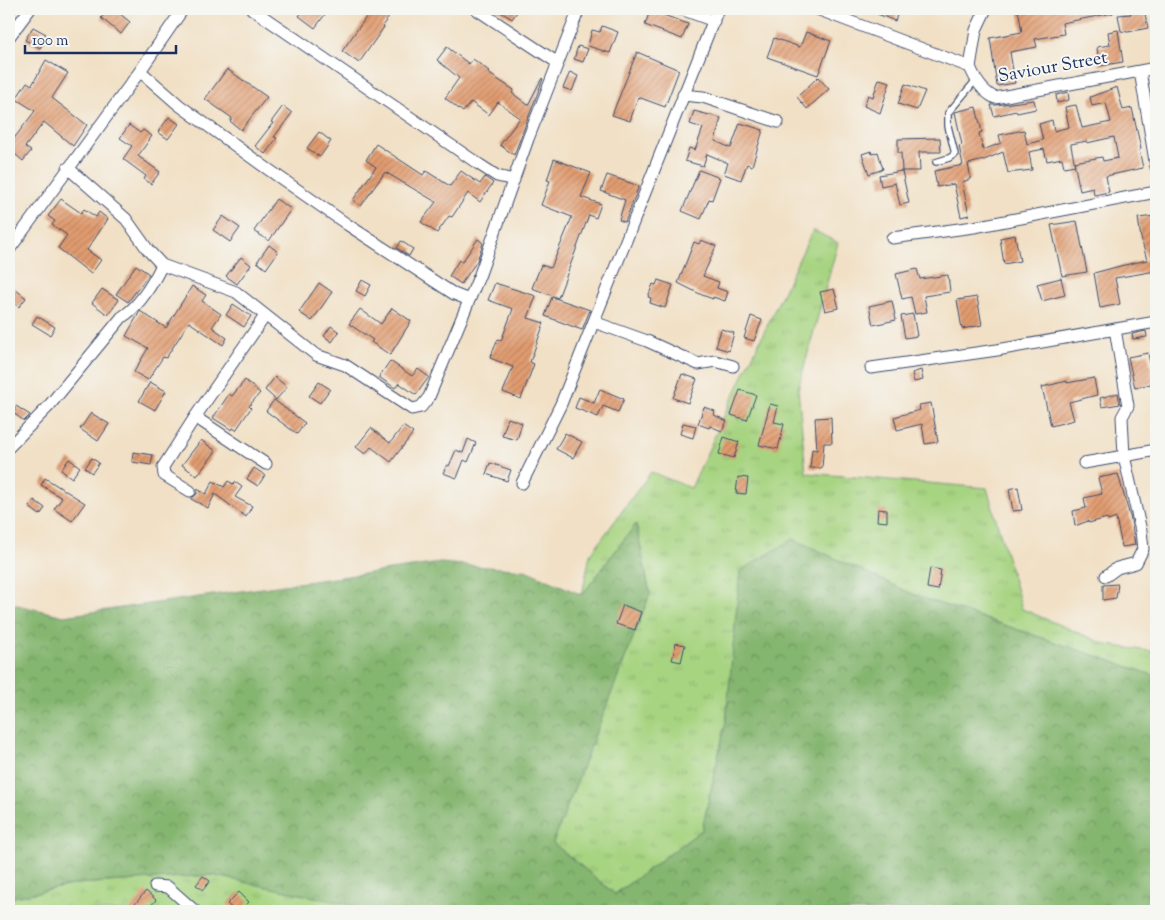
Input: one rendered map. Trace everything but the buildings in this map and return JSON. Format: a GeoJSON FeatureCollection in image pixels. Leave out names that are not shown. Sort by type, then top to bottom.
{"type":"FeatureCollection","features":[{"type":"Feature","properties":{"kind":"street"},"geometry":{"type":"LineString","coordinates":[[9,37],[30,9]]}},
{"type":"Feature","properties":{"kind":"street"},"geometry":{"type":"LineString","coordinates":[[9,250],[140,71],[182,9]]}},
{"type":"Feature","properties":{"kind":"street"},"geometry":{"type":"LineString","coordinates":[[252,9],[480,166],[497,176],[514,180]]}},
{"type":"Feature","properties":{"kind":"street"},"geometry":{"type":"LineString","coordinates":[[476,9],[558,63]]}},
{"type":"Feature","properties":{"kind":"street"},"geometry":{"type":"LineString","coordinates":[[68,168],[126,219],[148,250],[162,264],[236,292],[316,355],[345,365],[412,410],[421,407],[429,397],[469,300],[579,9]]}},
{"type":"Feature","properties":{"kind":"street"},"geometry":{"type":"LineString","coordinates":[[681,9],[714,21]]}},
{"type":"Feature","properties":{"kind":"street"},"geometry":{"type":"LineString","coordinates":[[522,483],[561,404],[682,95],[718,9]]}},
{"type":"Feature","properties":{"kind":"street"},"geometry":{"type":"LineString","coordinates":[[817,9],[970,67],[976,30],[986,9]]}},
{"type":"Feature","properties":{"kind":"street","name":"Saviour Street"},"geometry":{"type":"LineString","coordinates":[[970,67],[985,93],[996,98],[1156,68]]}},
{"type":"Feature","properties":{"kind":"street"},"geometry":{"type":"LineString","coordinates":[[140,71],[178,105],[348,225],[454,294],[469,300]]}},
{"type":"Feature","properties":{"kind":"street"},"geometry":{"type":"LineString","coordinates":[[1140,71],[1156,167]]}},
{"type":"Feature","properties":{"kind":"street"},"geometry":{"type":"LineString","coordinates":[[682,95],[703,97],[778,122]]}},
{"type":"Feature","properties":{"kind":"street"},"geometry":{"type":"LineString","coordinates":[[892,238],[974,227],[1156,192]]}},
{"type":"Feature","properties":{"kind":"street"},"geometry":{"type":"LineString","coordinates":[[9,447],[48,407],[122,317],[130,312],[149,288],[162,264]]}},
{"type":"Feature","properties":{"kind":"street"},"geometry":{"type":"LineString","coordinates":[[190,491],[164,475],[164,467],[195,416],[265,316]]}},
{"type":"Feature","properties":{"kind":"street"},"geometry":{"type":"LineString","coordinates":[[594,322],[647,341],[698,364],[715,361],[733,366]]}},
{"type":"Feature","properties":{"kind":"street"},"geometry":{"type":"LineString","coordinates":[[872,368],[997,350],[1156,322]]}},
{"type":"Feature","properties":{"kind":"street"},"geometry":{"type":"LineString","coordinates":[[1106,576],[1117,568],[1136,564],[1144,549],[1124,456],[1122,417],[1128,406],[1115,329]]}},
{"type":"Feature","properties":{"kind":"street"},"geometry":{"type":"LineString","coordinates":[[195,416],[266,464]]}},
{"type":"Feature","properties":{"kind":"street"},"geometry":{"type":"LineString","coordinates":[[1084,463],[1156,450]]}},
{"type":"Feature","properties":{"kind":"street"},"geometry":{"type":"LineString","coordinates":[[155,886],[168,887],[195,911]]}},
{"type":"Feature","properties":{"kind":"lane"},"geometry":{"type":"LineString","coordinates":[[936,162],[955,154],[948,126],[948,113],[976,80]]}},
{"type":"Feature","properties":{"kind":"green space"},"geometry":{"type":"Polygon","coordinates":[[[813,230],[838,243],[798,389],[806,473],[987,488],[1022,609],[1107,645],[1156,652],[1156,676],[917,596],[793,539],[726,721],[702,830],[615,894],[553,843],[650,594],[636,524],[582,595],[590,555],[651,472],[691,488],[813,230]]]}},
{"type":"Feature","properties":{"kind":"green space"},"geometry":{"type":"Polygon","coordinates":[[[636,524],[650,594],[553,843],[615,894],[702,830],[726,721],[740,571],[793,539],[917,596],[1156,676],[1156,911],[358,911],[351,905],[212,875],[77,884],[9,898],[9,603],[64,616],[440,563],[525,570],[582,595],[636,524]]]}},
{"type":"Feature","properties":{"kind":"green space"},"geometry":{"type":"Polygon","coordinates":[[[212,875],[351,905],[358,911],[9,911],[9,898],[77,884],[212,875]]]}}]}
